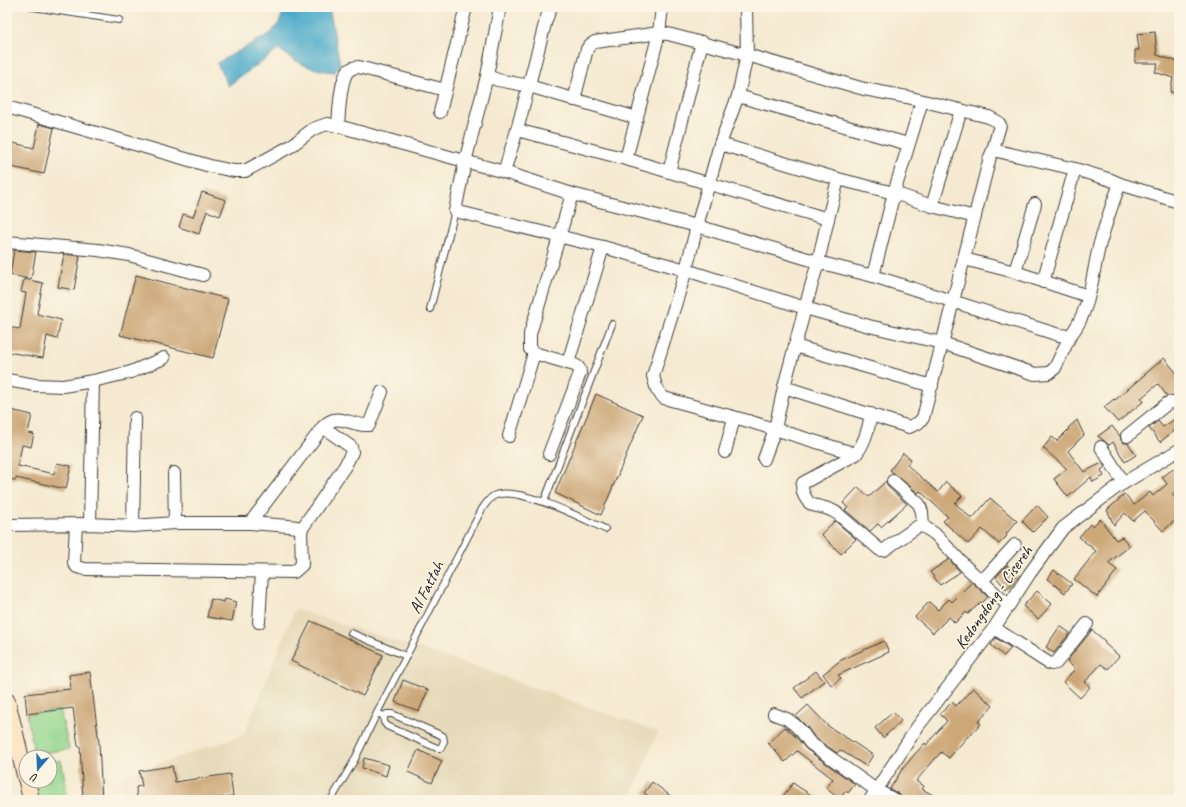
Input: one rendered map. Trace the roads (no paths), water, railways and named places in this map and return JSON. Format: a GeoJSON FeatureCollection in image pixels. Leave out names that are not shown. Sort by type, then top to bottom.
{"type":"FeatureCollection","features":[{"type":"Feature","properties":{"kind":"street"},"geometry":{"type":"LineString","coordinates":[[440,112],[466,7]]}},
{"type":"Feature","properties":{"kind":"street"},"geometry":{"type":"LineString","coordinates":[[500,7],[487,76],[465,162],[455,211],[603,247],[686,270],[805,308],[942,343],[1035,374],[1049,374],[1055,368],[1070,336],[1076,330],[1085,308],[1100,243],[1114,197],[1120,184]]}},
{"type":"Feature","properties":{"kind":"street"},"geometry":{"type":"LineString","coordinates":[[504,172],[517,130],[546,20],[551,7]]}},
{"type":"Feature","properties":{"kind":"street"},"geometry":{"type":"LineString","coordinates":[[626,159],[659,33],[662,7]]}},
{"type":"Feature","properties":{"kind":"street"},"geometry":{"type":"LineString","coordinates":[[746,7],[748,55],[738,96],[720,144],[686,270],[653,376],[656,390],[664,398],[748,421],[856,454]]}},
{"type":"Feature","properties":{"kind":"street"},"geometry":{"type":"LineString","coordinates":[[574,100],[587,49],[590,45],[595,42],[659,33],[702,42],[864,89],[922,100],[989,117],[998,122],[1000,125],[990,157],[923,418],[918,423],[908,427],[784,387]]}},
{"type":"Feature","properties":{"kind":"street"},"geometry":{"type":"LineString","coordinates":[[669,172],[702,42]]}},
{"type":"Feature","properties":{"kind":"street"},"geometry":{"type":"LineString","coordinates":[[338,126],[340,99],[344,78],[347,72],[352,68],[359,67],[445,90]]}},
{"type":"Feature","properties":{"kind":"street"},"geometry":{"type":"LineString","coordinates":[[487,76],[498,80],[529,86],[637,118]]}},
{"type":"Feature","properties":{"kind":"street"},"geometry":{"type":"LineString","coordinates":[[738,96],[908,144]]}},
{"type":"Feature","properties":{"kind":"street"},"geometry":{"type":"LineString","coordinates":[[873,276],[894,193],[922,100]]}},
{"type":"Feature","properties":{"kind":"street"},"geometry":{"type":"LineString","coordinates":[[7,107],[210,166],[234,171],[245,171],[291,146],[313,129],[327,124],[338,126],[504,172],[572,194],[697,226],[818,262],[873,276],[1059,335],[1070,336]]}},
{"type":"Feature","properties":{"kind":"street"},"geometry":{"type":"LineString","coordinates":[[932,206],[961,110]]}},
{"type":"Feature","properties":{"kind":"street"},"geometry":{"type":"LineString","coordinates":[[517,130],[626,159],[828,219]]}},
{"type":"Feature","properties":{"kind":"street"},"geometry":{"type":"LineString","coordinates":[[720,144],[838,179],[894,193],[932,206],[975,217]]}},
{"type":"Feature","properties":{"kind":"street"},"geometry":{"type":"LineString","coordinates":[[993,150],[1075,169],[1179,202]]}},
{"type":"Feature","properties":{"kind":"street"},"geometry":{"type":"LineString","coordinates":[[1044,282],[1075,169]]}},
{"type":"Feature","properties":{"kind":"street"},"geometry":{"type":"LineString","coordinates":[[764,459],[775,429],[784,387],[818,262],[838,179]]}},
{"type":"Feature","properties":{"kind":"street"},"geometry":{"type":"LineString","coordinates":[[549,454],[580,373],[578,366],[534,353],[530,349],[530,334],[572,194]]}},
{"type":"Feature","properties":{"kind":"street"},"geometry":{"type":"LineString","coordinates":[[1015,272],[1035,204]]}},
{"type":"Feature","properties":{"kind":"street"},"geometry":{"type":"LineString","coordinates":[[7,242],[98,250],[129,255],[203,275]]}},
{"type":"Feature","properties":{"kind":"street"},"geometry":{"type":"LineString","coordinates":[[568,363],[603,247]]}},
{"type":"Feature","properties":{"kind":"street"},"geometry":{"type":"LineString","coordinates":[[964,259],[1015,272],[1088,296]]}},
{"type":"Feature","properties":{"kind":"street"},"geometry":{"type":"LineString","coordinates":[[795,346],[932,386]]}},
{"type":"Feature","properties":{"kind":"street"},"geometry":{"type":"LineString","coordinates":[[509,436],[534,353]]}},
{"type":"Feature","properties":{"kind":"street"},"geometry":{"type":"LineString","coordinates":[[7,380],[35,385],[63,386],[93,381],[130,372],[164,358]]}},
{"type":"Feature","properties":{"kind":"street"},"geometry":{"type":"LineString","coordinates":[[90,524],[93,381]]}},
{"type":"Feature","properties":{"kind":"street"},"geometry":{"type":"LineString","coordinates":[[250,523],[323,427],[332,419],[338,419],[363,426],[369,425],[382,392]]}},
{"type":"Feature","properties":{"kind":"street"},"geometry":{"type":"LineString","coordinates":[[1127,436],[1168,403],[1172,402],[1179,404]]}},
{"type":"Feature","properties":{"kind":"street"},"geometry":{"type":"LineString","coordinates":[[871,414],[870,423],[860,450],[856,454],[803,483],[801,487],[802,491],[808,501],[812,504],[832,510],[880,550],[884,550],[917,527],[923,526],[935,534],[966,568],[1008,605]]}},
{"type":"Feature","properties":{"kind":"street"},"geometry":{"type":"LineString","coordinates":[[133,526],[135,418]]}},
{"type":"Feature","properties":{"kind":"street"},"geometry":{"type":"LineString","coordinates":[[725,452],[734,418]]}},
{"type":"Feature","properties":{"kind":"street"},"geometry":{"type":"LineString","coordinates":[[76,524],[74,563],[77,567],[85,569],[294,572],[302,565],[301,530],[345,466],[352,452],[351,448],[323,427]]}},
{"type":"Feature","properties":{"kind":"street"},"geometry":{"type":"LineString","coordinates":[[1101,447],[1124,483]]}},
{"type":"Feature","properties":{"kind":"street","name":"Kedongdong - Cisereh"},"geometry":{"type":"LineString","coordinates":[[873,795],[918,726],[994,628],[1008,605],[1063,528],[1124,483],[1179,450]]}},
{"type":"Feature","properties":{"kind":"street"},"geometry":{"type":"LineString","coordinates":[[174,473],[175,523]]}},
{"type":"Feature","properties":{"kind":"street"},"geometry":{"type":"LineString","coordinates":[[893,481],[919,504],[922,512],[923,526]]}},
{"type":"Feature","properties":{"kind":"street"},"geometry":{"type":"LineString","coordinates":[[7,525],[90,524],[133,526],[175,523],[250,523],[297,527],[301,530]]}},
{"type":"Feature","properties":{"kind":"street"},"geometry":{"type":"LineString","coordinates":[[982,581],[1015,545]]}},
{"type":"Feature","properties":{"kind":"street"},"geometry":{"type":"LineString","coordinates":[[259,622],[262,572]]}},
{"type":"Feature","properties":{"kind":"street"},"geometry":{"type":"LineString","coordinates":[[994,628],[1051,664],[1056,663],[1087,624]]}},
{"type":"Feature","properties":{"kind":"street"},"geometry":{"type":"LineString","coordinates":[[7,701],[19,749]]}},
{"type":"Feature","properties":{"kind":"street"},"geometry":{"type":"LineString","coordinates":[[774,714],[795,725],[810,743],[873,795],[894,800]]}},
{"type":"Feature","properties":{"kind":"street"},"geometry":{"type":"LineString","coordinates":[[28,789],[31,800]]}},
{"type":"Feature","properties":{"kind":"lane"},"geometry":{"type":"LineString","coordinates":[[33,7],[119,20]]}},
{"type":"Feature","properties":{"kind":"lane"},"geometry":{"type":"LineString","coordinates":[[430,309],[455,211]]}},
{"type":"Feature","properties":{"kind":"lane"},"geometry":{"type":"LineString","coordinates":[[544,502],[612,324]]}},
{"type":"Feature","properties":{"kind":"lane","name":"Al Fattah"},"geometry":{"type":"LineString","coordinates":[[332,800],[354,761],[377,713],[482,509],[493,496],[505,493],[525,495],[605,529]]}},
{"type":"Feature","properties":{"kind":"lane"},"geometry":{"type":"LineString","coordinates":[[351,633],[406,656]]}},
{"type":"Feature","properties":{"kind":"lane"},"geometry":{"type":"LineString","coordinates":[[377,713],[384,716],[387,714],[392,714],[443,736],[444,741],[441,748],[437,748],[387,726],[384,722],[384,716]]}},
{"type":"Feature","properties":{"kind":"water"},"geometry":{"type":"Polygon","coordinates":[[[285,7],[329,7],[340,64],[335,72],[312,68],[298,62],[279,49],[228,86],[217,63],[271,33],[279,23],[285,7]]]}}]}
